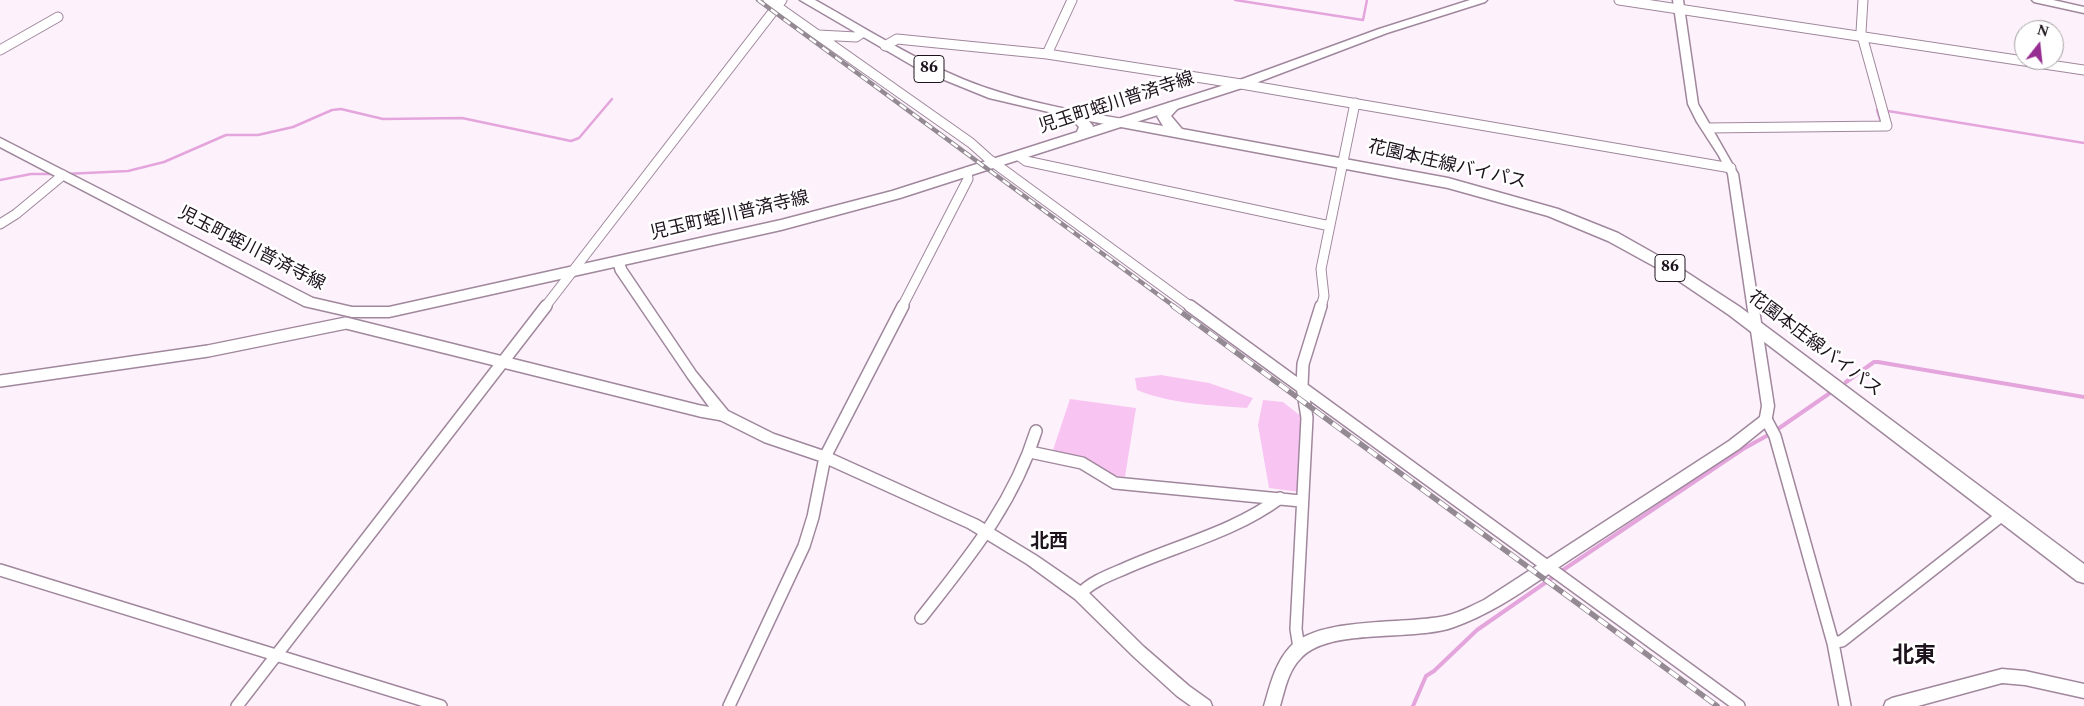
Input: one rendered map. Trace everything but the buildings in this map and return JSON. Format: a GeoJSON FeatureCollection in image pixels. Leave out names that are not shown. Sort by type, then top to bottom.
{"type":"FeatureCollection","features":[{"type":"Feature","properties":{"kind":"main road","name":"花園本庄線バイパス"},"geometry":{"type":"LineString","coordinates":[[806,0],[885,46],[932,70],[986,92],[1074,114],[1448,183],[1505,197],[1574,220],[1612,237],[1692,281],[2084,574]]}},
{"type":"Feature","properties":{"kind":"main road","name":"児玉町蛭川普済寺線"},"geometry":{"type":"LineString","coordinates":[[0,142],[309,302],[349,318],[389,312],[572,273],[854,206],[1019,156],[1241,84],[1383,31],[1481,0]]}},
{"type":"Feature","properties":{"kind":"main road"},"geometry":{"type":"LineString","coordinates":[[2038,0],[2084,10]]}},
{"type":"Feature","properties":{"kind":"main road"},"geometry":{"type":"LineString","coordinates":[[1173,106],[1164,116],[1169,125],[1177,132]]}},
{"type":"Feature","properties":{"kind":"main road"},"geometry":{"type":"LineString","coordinates":[[1074,114],[1086,126],[1083,134]]}},
{"type":"Feature","properties":{"kind":"street"},"geometry":{"type":"LineString","coordinates":[[768,0],[779,3],[818,35],[971,143],[994,163],[1134,267],[1302,386],[1739,706]]}},
{"type":"Feature","properties":{"kind":"street"},"geometry":{"type":"LineString","coordinates":[[1047,54],[1072,0]]}},
{"type":"Feature","properties":{"kind":"street"},"geometry":{"type":"LineString","coordinates":[[1619,0],[1679,5],[1862,36],[2084,70]]}},
{"type":"Feature","properties":{"kind":"street"},"geometry":{"type":"LineString","coordinates":[[1707,128],[1887,126],[1862,36],[1863,0]]}},
{"type":"Feature","properties":{"kind":"street"},"geometry":{"type":"LineString","coordinates":[[237,706],[779,3]]}},
{"type":"Feature","properties":{"kind":"street"},"geometry":{"type":"LineString","coordinates":[[1679,5],[1693,104],[1699,118],[1731,168],[1768,406],[1766,420],[1775,436],[1833,643],[1845,706]]}},
{"type":"Feature","properties":{"kind":"street"},"geometry":{"type":"LineString","coordinates":[[0,50],[21,40],[58,17]]}},
{"type":"Feature","properties":{"kind":"street"},"geometry":{"type":"LineString","coordinates":[[818,35],[856,37],[862,33]]}},
{"type":"Feature","properties":{"kind":"street"},"geometry":{"type":"LineString","coordinates":[[885,46],[897,39],[1047,54],[1241,84],[1731,168]]}},
{"type":"Feature","properties":{"kind":"street"},"geometry":{"type":"LineString","coordinates":[[1299,648],[1296,630],[1301,501],[1307,418],[1302,386],[1303,364],[1324,296],[1321,269],[1355,103]]}},
{"type":"Feature","properties":{"kind":"street"},"geometry":{"type":"LineString","coordinates":[[1019,156],[1026,161],[1330,226]]}},
{"type":"Feature","properties":{"kind":"street"},"geometry":{"type":"LineString","coordinates":[[729,706],[804,546],[813,516],[825,457],[968,179],[967,172]]}},
{"type":"Feature","properties":{"kind":"street"},"geometry":{"type":"LineString","coordinates":[[0,224],[16,214],[63,175]]}},
{"type":"Feature","properties":{"kind":"street"},"geometry":{"type":"LineString","coordinates":[[619,262],[620,269],[692,375],[724,415]]}},
{"type":"Feature","properties":{"kind":"street"},"geometry":{"type":"LineString","coordinates":[[0,381],[208,351],[349,318],[501,362],[700,411],[724,415],[769,438],[825,457],[986,532],[1032,560],[1080,594],[1175,685],[1204,706]]}},
{"type":"Feature","properties":{"kind":"street"},"geometry":{"type":"LineString","coordinates":[[1272,706],[1284,669],[1299,648],[1317,639],[1343,634],[1420,627],[1447,622],[1488,604],[1734,445],[1766,420]]}},
{"type":"Feature","properties":{"kind":"street"},"geometry":{"type":"LineString","coordinates":[[921,618],[1005,504],[1030,452],[1036,431]]}},
{"type":"Feature","properties":{"kind":"street"},"geometry":{"type":"LineString","coordinates":[[1030,452],[1082,463],[1115,483],[1301,501]]}},
{"type":"Feature","properties":{"kind":"street"},"geometry":{"type":"LineString","coordinates":[[1080,594],[1087,586],[1156,555],[1203,538],[1266,509],[1280,498]]}},
{"type":"Feature","properties":{"kind":"street"},"geometry":{"type":"LineString","coordinates":[[1833,643],[1842,641],[2005,514]]}},
{"type":"Feature","properties":{"kind":"street"},"geometry":{"type":"LineString","coordinates":[[0,570],[441,706]]}},
{"type":"Feature","properties":{"kind":"street"},"geometry":{"type":"LineString","coordinates":[[1892,706],[2002,676],[2025,678],[2084,691]]}},
{"type":"Feature","properties":{"kind":"shaded area"},"geometry":{"type":"Polygon","coordinates":[[[1161,375],[1209,383],[1253,398],[1247,408],[1177,401],[1137,390],[1135,378],[1161,375]]]}},
{"type":"Feature","properties":{"kind":"shaded area"},"geometry":{"type":"Polygon","coordinates":[[[1070,399],[1136,408],[1125,477],[1112,475],[1052,453],[1070,399]]]}},
{"type":"Feature","properties":{"kind":"shaded area"},"geometry":{"type":"Polygon","coordinates":[[[1263,400],[1283,402],[1302,417],[1299,492],[1269,488],[1258,425],[1263,400]]]}},
{"type":"Feature","properties":{"kind":"waterway"},"geometry":{"type":"LineString","coordinates":[[1235,0],[1363,20],[1367,0]]}},
{"type":"Feature","properties":{"kind":"waterway"},"geometry":{"type":"LineString","coordinates":[[65,174],[128,171],[164,162],[226,135],[258,135],[293,127],[332,110],[341,109],[383,119],[462,118],[571,141],[579,138],[612,99]]}},
{"type":"Feature","properties":{"kind":"waterway"},"geometry":{"type":"LineString","coordinates":[[1879,110],[1877,110],[1881,123]]}},
{"type":"Feature","properties":{"kind":"waterway"},"geometry":{"type":"LineString","coordinates":[[1888,111],[2084,143]]}},
{"type":"Feature","properties":{"kind":"waterway"},"geometry":{"type":"LineString","coordinates":[[0,180],[31,174],[54,174]]}},
{"type":"Feature","properties":{"kind":"waterway"},"geometry":{"type":"LineString","coordinates":[[1846,382],[1874,362],[1878,362],[2084,397]]}},
{"type":"Feature","properties":{"kind":"waterway"},"geometry":{"type":"LineString","coordinates":[[1775,431],[1830,393]]}},
{"type":"Feature","properties":{"kind":"waterway"},"geometry":{"type":"LineString","coordinates":[[1560,572],[1743,449],[1770,434]]}},
{"type":"Feature","properties":{"kind":"waterway"},"geometry":{"type":"LineString","coordinates":[[1413,706],[1426,676],[1434,671],[1477,630],[1555,576]]}},
{"type":"Feature","properties":{"kind":"railway"},"geometry":{"type":"LineString","coordinates":[[758,0],[1175,307]]}},
{"type":"Feature","properties":{"kind":"railway"},"geometry":{"type":"LineString","coordinates":[[1173,306],[1717,706]]}},
{"type":"Feature","properties":{"kind":"district","name":"北西"},"geometry":{"type":"Point","coordinates":[1049,543]}},
{"type":"Feature","properties":{"kind":"district","name":"北東"},"geometry":{"type":"Point","coordinates":[1914,658]}}]}
